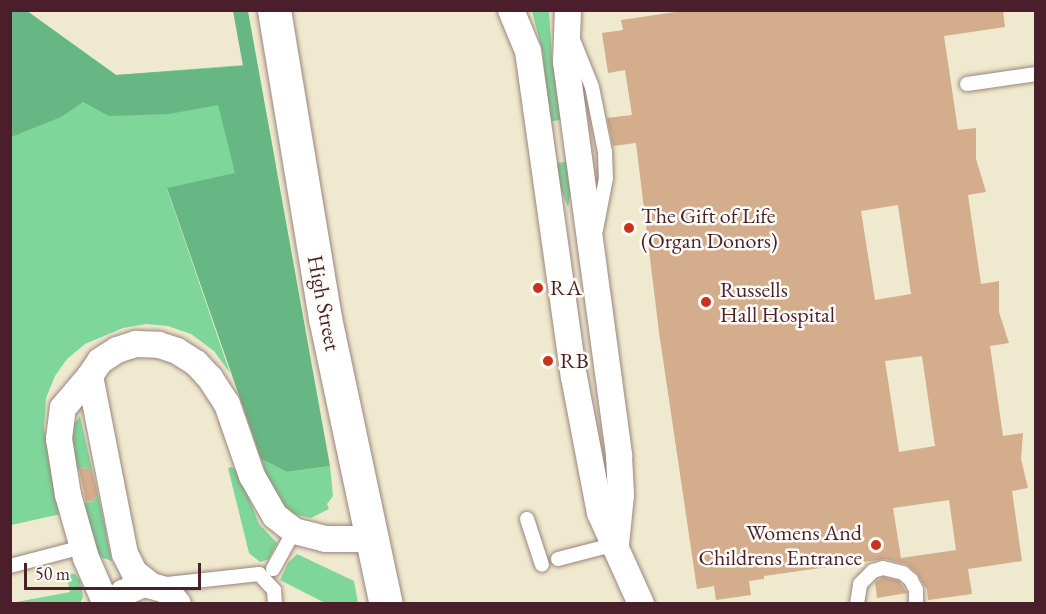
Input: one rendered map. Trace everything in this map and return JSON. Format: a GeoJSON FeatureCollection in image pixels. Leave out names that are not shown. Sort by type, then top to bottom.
{"type":"FeatureCollection","features":[{"type":"Feature","properties":{"kind":"main road","name":"High Street"},"geometry":{"type":"LineString","coordinates":[[274,10],[325,318],[386,600]]}},
{"type":"Feature","properties":{"kind":"street"},"geometry":{"type":"LineString","coordinates":[[511,10],[528,51],[585,443],[600,513],[616,544],[626,576],[641,603]]}},
{"type":"Feature","properties":{"kind":"street"},"geometry":{"type":"LineString","coordinates":[[567,19],[566,62],[591,257],[608,358],[619,456],[621,495],[616,544]]}},
{"type":"Feature","properties":{"kind":"street"},"geometry":{"type":"LineString","coordinates":[[106,603],[83,547],[68,495],[59,439],[63,408],[100,361],[117,350],[136,344],[159,345],[177,351],[196,363],[210,378],[226,404],[252,476],[275,516],[294,531],[325,539],[372,538]]}},
{"type":"Feature","properties":{"kind":"street"},"geometry":{"type":"LineString","coordinates":[[90,376],[126,554],[134,572],[153,585],[166,590],[178,603]]}},
{"type":"Feature","properties":{"kind":"street"},"geometry":{"type":"LineString","coordinates":[[115,603],[133,586],[153,585]]}},
{"type":"Feature","properties":{"kind":"lane"},"geometry":{"type":"LineString","coordinates":[[967,84],[1035,74]]}},
{"type":"Feature","properties":{"kind":"lane"},"geometry":{"type":"LineString","coordinates":[[527,519],[542,565]]}},
{"type":"Feature","properties":{"kind":"lane"},"geometry":{"type":"LineString","coordinates":[[275,597],[273,569],[294,531]]}},
{"type":"Feature","properties":{"kind":"lane"},"geometry":{"type":"LineString","coordinates":[[558,559],[616,544]]}},
{"type":"Feature","properties":{"kind":"lane"},"geometry":{"type":"LineString","coordinates":[[10,566],[83,547]]}},
{"type":"Feature","properties":{"kind":"lane"},"geometry":{"type":"LineString","coordinates":[[857,603],[860,584],[873,572],[883,568],[903,573],[911,580],[916,590],[916,603]]}},
{"type":"Feature","properties":{"kind":"lane"},"geometry":{"type":"LineString","coordinates":[[153,585],[259,574],[273,569]]}},
{"type":"Feature","properties":{"kind":"lane"},"geometry":{"type":"LineString","coordinates":[[92,571],[97,603]]}},
{"type":"Feature","properties":{"kind":"lane"},"geometry":{"type":"LineString","coordinates":[[259,574],[275,597]]}},
{"type":"Feature","properties":{"kind":"green space"},"geometry":{"type":"Polygon","coordinates":[[[11,10],[27,11],[116,75],[243,66],[233,11],[248,11],[330,466],[287,472],[261,459],[167,188],[235,173],[218,105],[169,114],[109,116],[83,102],[61,117],[11,137],[11,10]]]}},
{"type":"Feature","properties":{"kind":"green space"},"geometry":{"type":"Polygon","coordinates":[[[10,11],[27,11],[116,75],[257,64],[276,166],[167,189],[230,373],[214,351],[191,334],[168,326],[146,324],[123,328],[85,344],[67,359],[55,376],[46,398],[44,428],[61,514],[11,525],[10,11]]]}},
{"type":"Feature","properties":{"kind":"green space"},"geometry":{"type":"Polygon","coordinates":[[[532,11],[549,11],[552,58],[566,119],[547,122],[543,54],[532,11]]]}},
{"type":"Feature","properties":{"kind":"green space"},"geometry":{"type":"Polygon","coordinates":[[[571,161],[572,187],[568,207],[551,164],[571,161]]]}},
{"type":"Feature","properties":{"kind":"green space"},"geometry":{"type":"Polygon","coordinates":[[[80,416],[93,473],[86,467],[76,470],[71,465],[71,429],[80,416]]]}},
{"type":"Feature","properties":{"kind":"green space"},"geometry":{"type":"Polygon","coordinates":[[[261,459],[287,472],[330,466],[333,496],[327,504],[329,509],[311,518],[288,513],[273,494],[261,459]]]}},
{"type":"Feature","properties":{"kind":"green space"},"geometry":{"type":"Polygon","coordinates":[[[232,467],[239,473],[259,524],[277,543],[269,559],[260,562],[249,553],[228,468],[232,467]]]}},
{"type":"Feature","properties":{"kind":"green space"},"geometry":{"type":"Polygon","coordinates":[[[98,494],[112,561],[103,558],[93,549],[78,498],[85,503],[93,501],[98,494]]]}},
{"type":"Feature","properties":{"kind":"green space"},"geometry":{"type":"Polygon","coordinates":[[[297,554],[354,581],[358,603],[325,603],[280,580],[288,563],[297,554]]]}},
{"type":"Feature","properties":{"kind":"green space"},"geometry":{"type":"Polygon","coordinates":[[[66,573],[75,574],[80,580],[83,597],[80,603],[11,603],[70,592],[66,573]]]}},
{"type":"Feature","properties":{"kind":"building"},"geometry":{"type":"Polygon","coordinates":[[[689,10],[1003,10],[1005,27],[944,36],[958,130],[976,128],[976,159],[986,192],[968,195],[981,284],[999,281],[999,312],[1009,343],[990,346],[1003,436],[1023,433],[1021,459],[1028,488],[1012,491],[1022,561],[968,569],[972,594],[928,600],[927,590],[917,573],[906,564],[885,559],[764,576],[764,579],[749,581],[751,595],[716,600],[714,586],[697,589],[659,332],[636,143],[613,146],[607,118],[632,115],[625,70],[608,73],[602,33],[623,30],[621,20],[689,10]],[[898,205],[861,211],[875,300],[911,294],[898,205]],[[922,356],[885,361],[899,452],[935,446],[922,356]],[[949,500],[893,508],[901,558],[956,550],[949,500]]]}},
{"type":"Feature","properties":{"kind":"building"},"geometry":{"type":"Polygon","coordinates":[[[87,467],[93,473],[98,494],[93,501],[86,502],[79,469],[87,467]]]}},
{"type":"Feature","properties":{"kind":"building"},"geometry":{"type":"Polygon","coordinates":[[[883,577],[899,581],[907,593],[877,598],[875,582],[883,577]]]}},
{"type":"Feature","properties":{"kind":"place","name":"The Gift of Life (Organ Donors)"},"geometry":{"type":"Point","coordinates":[629,228]}},
{"type":"Feature","properties":{"kind":"place","name":"RA"},"geometry":{"type":"Point","coordinates":[538,288]}},
{"type":"Feature","properties":{"kind":"place","name":"Russells Hall Hospital"},"geometry":{"type":"Point","coordinates":[706,302]}},
{"type":"Feature","properties":{"kind":"place","name":"RB"},"geometry":{"type":"Point","coordinates":[548,361]}},
{"type":"Feature","properties":{"kind":"place","name":"Womens And Childrens Entrance"},"geometry":{"type":"Point","coordinates":[876,545]}}]}
